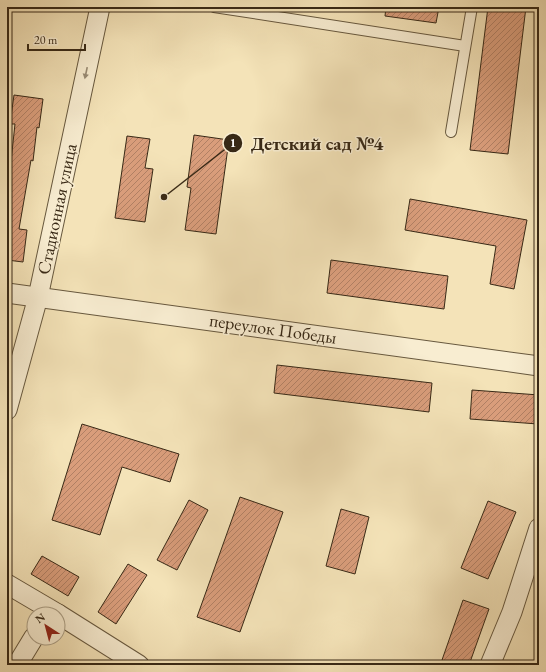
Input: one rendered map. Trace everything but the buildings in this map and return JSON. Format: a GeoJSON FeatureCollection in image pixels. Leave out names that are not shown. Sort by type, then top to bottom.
{"type":"FeatureCollection","features":[{"type":"Feature","properties":{"kind":"street","name":"Стадионная улица"},"geometry":{"type":"LineString","coordinates":[[7,410],[38,297],[100,7]]}},
{"type":"Feature","properties":{"kind":"street","name":"переулок Победы"},"geometry":{"type":"LineString","coordinates":[[7,293],[539,366]]}},
{"type":"Feature","properties":{"kind":"street"},"geometry":{"type":"LineString","coordinates":[[490,665],[512,612],[539,528]]}},
{"type":"Feature","properties":{"kind":"street"},"geometry":{"type":"LineString","coordinates":[[7,584],[43,606]]}},
{"type":"Feature","properties":{"kind":"street"},"geometry":{"type":"LineString","coordinates":[[66,620],[139,665]]}},
{"type":"Feature","properties":{"kind":"street"},"geometry":{"type":"LineString","coordinates":[[17,665],[29,646]]}},
{"type":"Feature","properties":{"kind":"lane"},"geometry":{"type":"LineString","coordinates":[[214,7],[465,46]]}},
{"type":"Feature","properties":{"kind":"lane"},"geometry":{"type":"LineString","coordinates":[[451,132],[472,7]]}},
{"type":"Feature","properties":{"kind":"place","name":"Детский сад №4"},"geometry":{"type":"Point","coordinates":[164,197]}}]}
